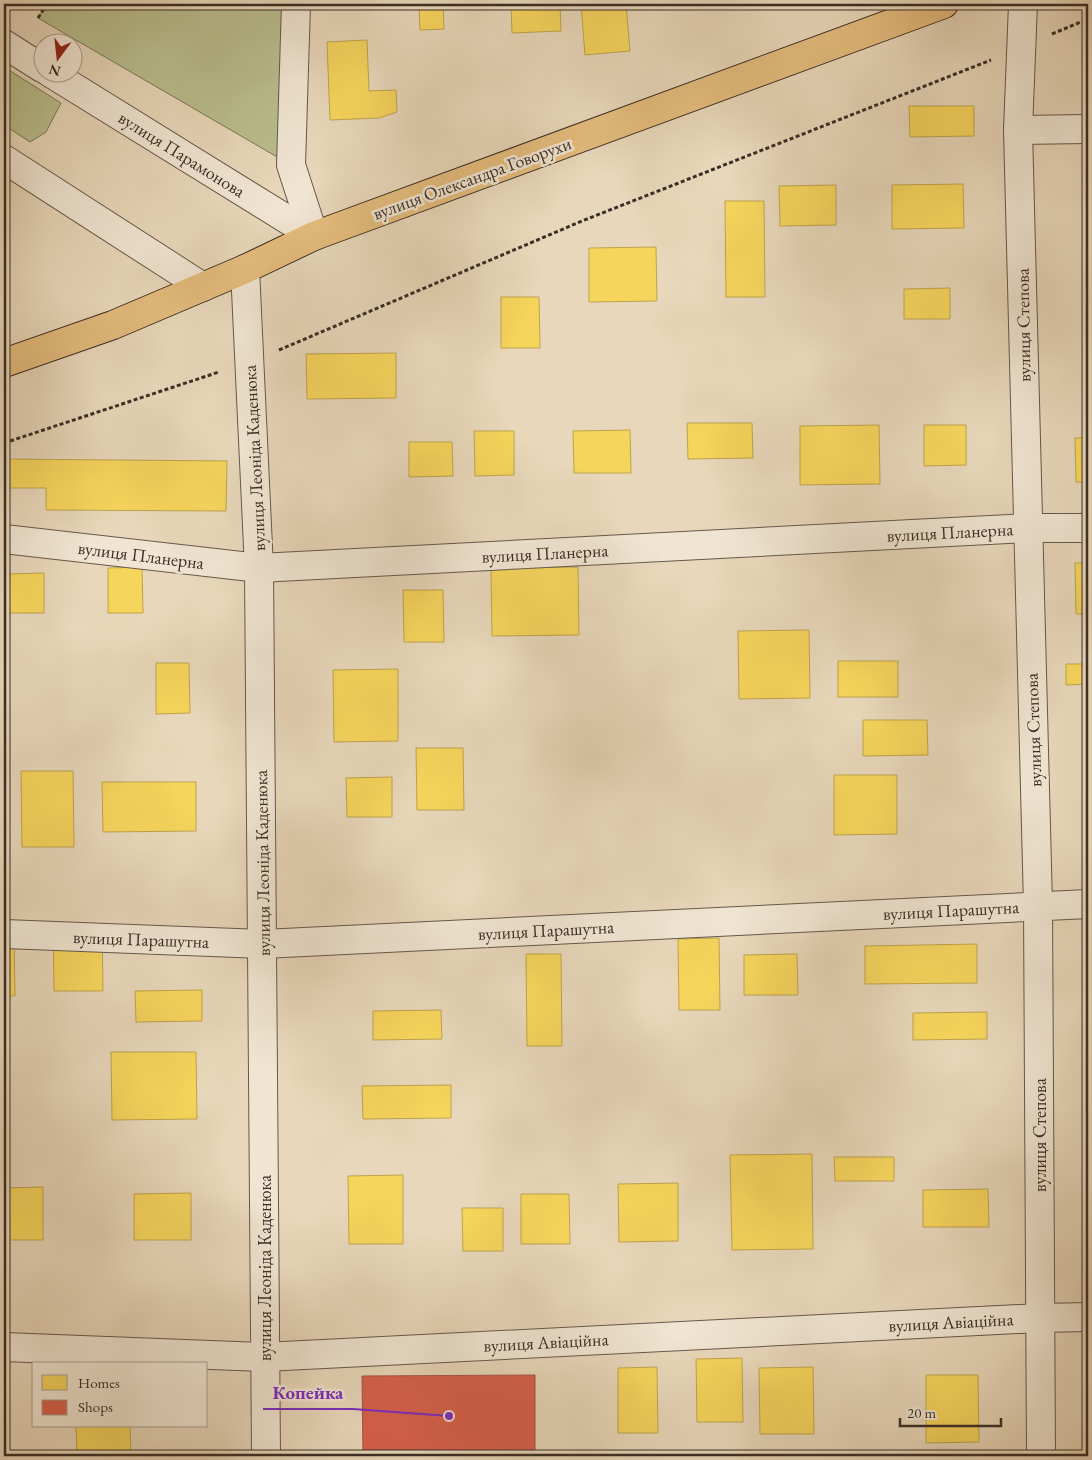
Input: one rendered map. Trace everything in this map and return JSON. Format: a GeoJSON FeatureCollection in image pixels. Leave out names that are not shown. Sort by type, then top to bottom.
{"type":"FeatureCollection","features":[{"type":"Feature","properties":{"kind":"main road","name":"вулиця Олександра Говорухи"},"geometry":{"type":"LineString","coordinates":[[4,363],[113,326],[245,269],[314,236],[944,4]]}},
{"type":"Feature","properties":{"kind":"street"},"geometry":{"type":"LineString","coordinates":[[296,4],[291,166],[314,236]]}},
{"type":"Feature","properties":{"kind":"street","name":"вулиця Степова"},"geometry":{"type":"LineString","coordinates":[[1023,4],[1018,130],[1038,905],[1041,1456]]}},
{"type":"Feature","properties":{"kind":"street"},"geometry":{"type":"LineString","coordinates":[[4,44],[32,62]]}},
{"type":"Feature","properties":{"kind":"street","name":"вулиця Парамонова"},"geometry":{"type":"LineString","coordinates":[[65,82],[314,236]]}},
{"type":"Feature","properties":{"kind":"street"},"geometry":{"type":"LineString","coordinates":[[1018,130],[1088,129]]}},
{"type":"Feature","properties":{"kind":"street"},"geometry":{"type":"LineString","coordinates":[[4,159],[203,286]]}},
{"type":"Feature","properties":{"kind":"street","name":"вулиця Леоніда Каденюка"},"geometry":{"type":"LineString","coordinates":[[245,269],[259,568],[266,1456]]}},
{"type":"Feature","properties":{"kind":"street","name":"вулиця Планерна"},"geometry":{"type":"LineString","coordinates":[[4,539],[259,568],[1027,528],[1088,528]]}},
{"type":"Feature","properties":{"kind":"street","name":"вулиця Парашутна"},"geometry":{"type":"LineString","coordinates":[[4,934],[263,944],[1088,904]]}},
{"type":"Feature","properties":{"kind":"street","name":"вулиця Авіаційна"},"geometry":{"type":"LineString","coordinates":[[4,1347],[264,1356],[1088,1317]]}},
{"type":"Feature","properties":{"kind":"path"},"geometry":{"type":"LineString","coordinates":[[38,18],[46,4]]}},
{"type":"Feature","properties":{"kind":"path"},"geometry":{"type":"LineString","coordinates":[[4,443],[250,362],[582,221],[1022,47],[1088,19]]}},
{"type":"Feature","properties":{"kind":"green space"},"geometry":{"type":"Polygon","coordinates":[[[47,4],[296,4],[291,165],[82,44],[82,32],[62,32],[38,18],[47,4]]]}},
{"type":"Feature","properties":{"kind":"green space"},"geometry":{"type":"Polygon","coordinates":[[[4,67],[61,103],[46,132],[30,142],[4,125],[4,67]]]}},
{"type":"Feature","properties":{"kind":"building: Homes"},"geometry":{"type":"Polygon","coordinates":[[[419,4],[443,4],[444,29],[420,30],[419,4]]]}},
{"type":"Feature","properties":{"kind":"building: Homes"},"geometry":{"type":"Polygon","coordinates":[[[511,4],[560,4],[561,31],[512,33],[511,4]]]}},
{"type":"Feature","properties":{"kind":"building: Homes"},"geometry":{"type":"Polygon","coordinates":[[[581,4],[626,4],[630,51],[585,55],[581,4]]]}},
{"type":"Feature","properties":{"kind":"building: Homes"},"geometry":{"type":"Polygon","coordinates":[[[367,40],[369,91],[396,90],[397,112],[379,118],[330,120],[327,42],[367,40]]]}},
{"type":"Feature","properties":{"kind":"building: Homes"},"geometry":{"type":"Polygon","coordinates":[[[909,106],[974,106],[974,136],[910,137],[909,106]]]}},
{"type":"Feature","properties":{"kind":"building: Homes"},"geometry":{"type":"Polygon","coordinates":[[[963,184],[964,228],[892,229],[892,185],[963,184]]]}},
{"type":"Feature","properties":{"kind":"building: Homes"},"geometry":{"type":"Polygon","coordinates":[[[836,185],[836,225],[780,226],[779,186],[836,185]]]}},
{"type":"Feature","properties":{"kind":"building: Homes"},"geometry":{"type":"Polygon","coordinates":[[[725,201],[764,201],[765,297],[726,297],[725,201]]]}},
{"type":"Feature","properties":{"kind":"building: Homes"},"geometry":{"type":"Polygon","coordinates":[[[656,247],[657,301],[589,302],[589,248],[656,247]]]}},
{"type":"Feature","properties":{"kind":"building: Homes"},"geometry":{"type":"Polygon","coordinates":[[[950,288],[950,319],[904,319],[904,289],[950,288]]]}},
{"type":"Feature","properties":{"kind":"building: Homes"},"geometry":{"type":"Polygon","coordinates":[[[501,297],[539,297],[540,348],[501,348],[501,297]]]}},
{"type":"Feature","properties":{"kind":"building: Homes"},"geometry":{"type":"Polygon","coordinates":[[[396,353],[396,398],[307,399],[306,354],[396,353]]]}},
{"type":"Feature","properties":{"kind":"building: Homes"},"geometry":{"type":"Polygon","coordinates":[[[687,423],[752,423],[753,458],[688,459],[687,423]]]}},
{"type":"Feature","properties":{"kind":"building: Homes"},"geometry":{"type":"Polygon","coordinates":[[[879,425],[880,484],[800,485],[800,426],[879,425]]]}},
{"type":"Feature","properties":{"kind":"building: Homes"},"geometry":{"type":"Polygon","coordinates":[[[924,425],[966,425],[966,465],[924,466],[924,425]]]}},
{"type":"Feature","properties":{"kind":"building: Homes"},"geometry":{"type":"Polygon","coordinates":[[[630,430],[631,473],[574,473],[573,431],[630,430]]]}},
{"type":"Feature","properties":{"kind":"building: Homes"},"geometry":{"type":"Polygon","coordinates":[[[474,431],[514,431],[514,475],[475,476],[474,431]]]}},
{"type":"Feature","properties":{"kind":"building: Homes"},"geometry":{"type":"Polygon","coordinates":[[[1075,438],[1088,438],[1088,482],[1076,482],[1075,438]]]}},
{"type":"Feature","properties":{"kind":"building: Homes"},"geometry":{"type":"Polygon","coordinates":[[[409,442],[452,442],[453,476],[409,477],[409,442]]]}},
{"type":"Feature","properties":{"kind":"building: Homes"},"geometry":{"type":"Polygon","coordinates":[[[4,459],[227,461],[226,511],[46,510],[46,488],[4,488],[4,459]]]}},
{"type":"Feature","properties":{"kind":"building: Homes"},"geometry":{"type":"Polygon","coordinates":[[[1075,563],[1088,563],[1088,614],[1076,614],[1075,563]]]}},
{"type":"Feature","properties":{"kind":"building: Homes"},"geometry":{"type":"Polygon","coordinates":[[[142,567],[143,613],[108,613],[108,568],[142,567]]]}},
{"type":"Feature","properties":{"kind":"building: Homes"},"geometry":{"type":"Polygon","coordinates":[[[578,567],[579,635],[492,636],[491,568],[578,567]]]}},
{"type":"Feature","properties":{"kind":"building: Homes"},"geometry":{"type":"Polygon","coordinates":[[[44,573],[44,613],[6,613],[6,574],[44,573]]]}},
{"type":"Feature","properties":{"kind":"building: Homes"},"geometry":{"type":"Polygon","coordinates":[[[403,590],[443,590],[444,642],[404,642],[403,590]]]}},
{"type":"Feature","properties":{"kind":"building: Homes"},"geometry":{"type":"Polygon","coordinates":[[[809,630],[810,698],[739,699],[738,631],[809,630]]]}},
{"type":"Feature","properties":{"kind":"building: Homes"},"geometry":{"type":"Polygon","coordinates":[[[838,661],[898,661],[898,697],[838,697],[838,661]]]}},
{"type":"Feature","properties":{"kind":"building: Homes"},"geometry":{"type":"Polygon","coordinates":[[[156,663],[189,663],[190,713],[156,714],[156,663]]]}},
{"type":"Feature","properties":{"kind":"building: Homes"},"geometry":{"type":"Polygon","coordinates":[[[1066,664],[1088,664],[1088,684],[1066,685],[1066,664]]]}},
{"type":"Feature","properties":{"kind":"building: Homes"},"geometry":{"type":"Polygon","coordinates":[[[398,669],[398,741],[334,742],[333,670],[398,669]]]}},
{"type":"Feature","properties":{"kind":"building: Homes"},"geometry":{"type":"Polygon","coordinates":[[[863,720],[927,720],[928,755],[863,756],[863,720]]]}},
{"type":"Feature","properties":{"kind":"building: Homes"},"geometry":{"type":"Polygon","coordinates":[[[416,748],[463,748],[464,810],[417,810],[416,748]]]}},
{"type":"Feature","properties":{"kind":"building: Homes"},"geometry":{"type":"Polygon","coordinates":[[[21,771],[73,771],[74,847],[22,847],[21,771]]]}},
{"type":"Feature","properties":{"kind":"building: Homes"},"geometry":{"type":"Polygon","coordinates":[[[834,775],[897,775],[897,834],[834,835],[834,775]]]}},
{"type":"Feature","properties":{"kind":"building: Homes"},"geometry":{"type":"Polygon","coordinates":[[[392,777],[392,817],[347,817],[346,778],[392,777]]]}},
{"type":"Feature","properties":{"kind":"building: Homes"},"geometry":{"type":"Polygon","coordinates":[[[102,782],[196,782],[196,831],[103,832],[102,782]]]}},
{"type":"Feature","properties":{"kind":"building: Homes"},"geometry":{"type":"Polygon","coordinates":[[[53,926],[102,926],[103,991],[54,991],[53,926]]]}},
{"type":"Feature","properties":{"kind":"building: Homes"},"geometry":{"type":"Polygon","coordinates":[[[4,934],[14,934],[15,996],[4,996],[4,934]]]}},
{"type":"Feature","properties":{"kind":"building: Homes"},"geometry":{"type":"Polygon","coordinates":[[[719,938],[720,1010],[679,1010],[678,939],[719,938]]]}},
{"type":"Feature","properties":{"kind":"building: Homes"},"geometry":{"type":"Polygon","coordinates":[[[977,944],[977,983],[865,984],[865,946],[977,944]]]}},
{"type":"Feature","properties":{"kind":"building: Homes"},"geometry":{"type":"Polygon","coordinates":[[[526,954],[561,954],[562,1046],[527,1046],[526,954]]]}},
{"type":"Feature","properties":{"kind":"building: Homes"},"geometry":{"type":"Polygon","coordinates":[[[797,954],[798,995],[744,995],[744,955],[797,954]]]}},
{"type":"Feature","properties":{"kind":"building: Homes"},"geometry":{"type":"Polygon","coordinates":[[[202,990],[202,1021],[136,1022],[135,991],[202,990]]]}},
{"type":"Feature","properties":{"kind":"building: Homes"},"geometry":{"type":"Polygon","coordinates":[[[441,1010],[442,1039],[373,1040],[373,1011],[441,1010]]]}},
{"type":"Feature","properties":{"kind":"building: Homes"},"geometry":{"type":"Polygon","coordinates":[[[987,1012],[987,1039],[913,1040],[913,1013],[987,1012]]]}},
{"type":"Feature","properties":{"kind":"building: Homes"},"geometry":{"type":"Polygon","coordinates":[[[111,1052],[196,1052],[197,1119],[112,1120],[111,1052]]]}},
{"type":"Feature","properties":{"kind":"building: Homes"},"geometry":{"type":"Polygon","coordinates":[[[451,1085],[451,1118],[363,1119],[362,1086],[451,1085]]]}},
{"type":"Feature","properties":{"kind":"building: Homes"},"geometry":{"type":"Polygon","coordinates":[[[812,1154],[813,1249],[732,1250],[730,1155],[812,1154]]]}},
{"type":"Feature","properties":{"kind":"building: Homes"},"geometry":{"type":"Polygon","coordinates":[[[834,1157],[894,1157],[894,1181],[835,1181],[834,1157]]]}},
{"type":"Feature","properties":{"kind":"building: Homes"},"geometry":{"type":"Polygon","coordinates":[[[403,1175],[403,1244],[349,1244],[348,1176],[403,1175]]]}},
{"type":"Feature","properties":{"kind":"building: Homes"},"geometry":{"type":"Polygon","coordinates":[[[678,1183],[678,1241],[619,1242],[618,1184],[678,1183]]]}},
{"type":"Feature","properties":{"kind":"building: Homes"},"geometry":{"type":"Polygon","coordinates":[[[43,1187],[43,1240],[4,1240],[4,1188],[43,1187]]]}},
{"type":"Feature","properties":{"kind":"building: Homes"},"geometry":{"type":"Polygon","coordinates":[[[988,1189],[989,1227],[923,1227],[923,1190],[988,1189]]]}},
{"type":"Feature","properties":{"kind":"building: Homes"},"geometry":{"type":"Polygon","coordinates":[[[191,1193],[191,1240],[134,1240],[134,1194],[191,1193]]]}},
{"type":"Feature","properties":{"kind":"building: Homes"},"geometry":{"type":"Polygon","coordinates":[[[521,1194],[569,1194],[570,1244],[521,1244],[521,1194]]]}},
{"type":"Feature","properties":{"kind":"building: Homes"},"geometry":{"type":"Polygon","coordinates":[[[462,1208],[503,1208],[503,1251],[463,1251],[462,1208]]]}},
{"type":"Feature","properties":{"kind":"building: Homes"},"geometry":{"type":"Polygon","coordinates":[[[742,1358],[743,1422],[697,1422],[696,1359],[742,1358]]]}},
{"type":"Feature","properties":{"kind":"building: Homes"},"geometry":{"type":"Polygon","coordinates":[[[657,1367],[658,1433],[618,1433],[618,1368],[657,1367]]]}},
{"type":"Feature","properties":{"kind":"building: Homes"},"geometry":{"type":"Polygon","coordinates":[[[813,1367],[814,1434],[760,1434],[759,1368],[813,1367]]]}},
{"type":"Feature","properties":{"kind":"building: Homes"},"geometry":{"type":"Polygon","coordinates":[[[926,1375],[978,1375],[979,1442],[926,1443],[926,1375]]]}},
{"type":"Feature","properties":{"kind":"building: Homes"},"geometry":{"type":"Polygon","coordinates":[[[76,1428],[130,1428],[131,1456],[77,1456],[76,1428]]]}},
{"type":"Feature","properties":{"kind":"building: Shops"},"geometry":{"type":"Polygon","coordinates":[[[535,1375],[535,1456],[363,1456],[362,1376],[535,1375]]]}},
{"type":"Feature","properties":{"kind":"place","name":"Копейка"},"geometry":{"type":"Point","coordinates":[449,1416]}}]}
